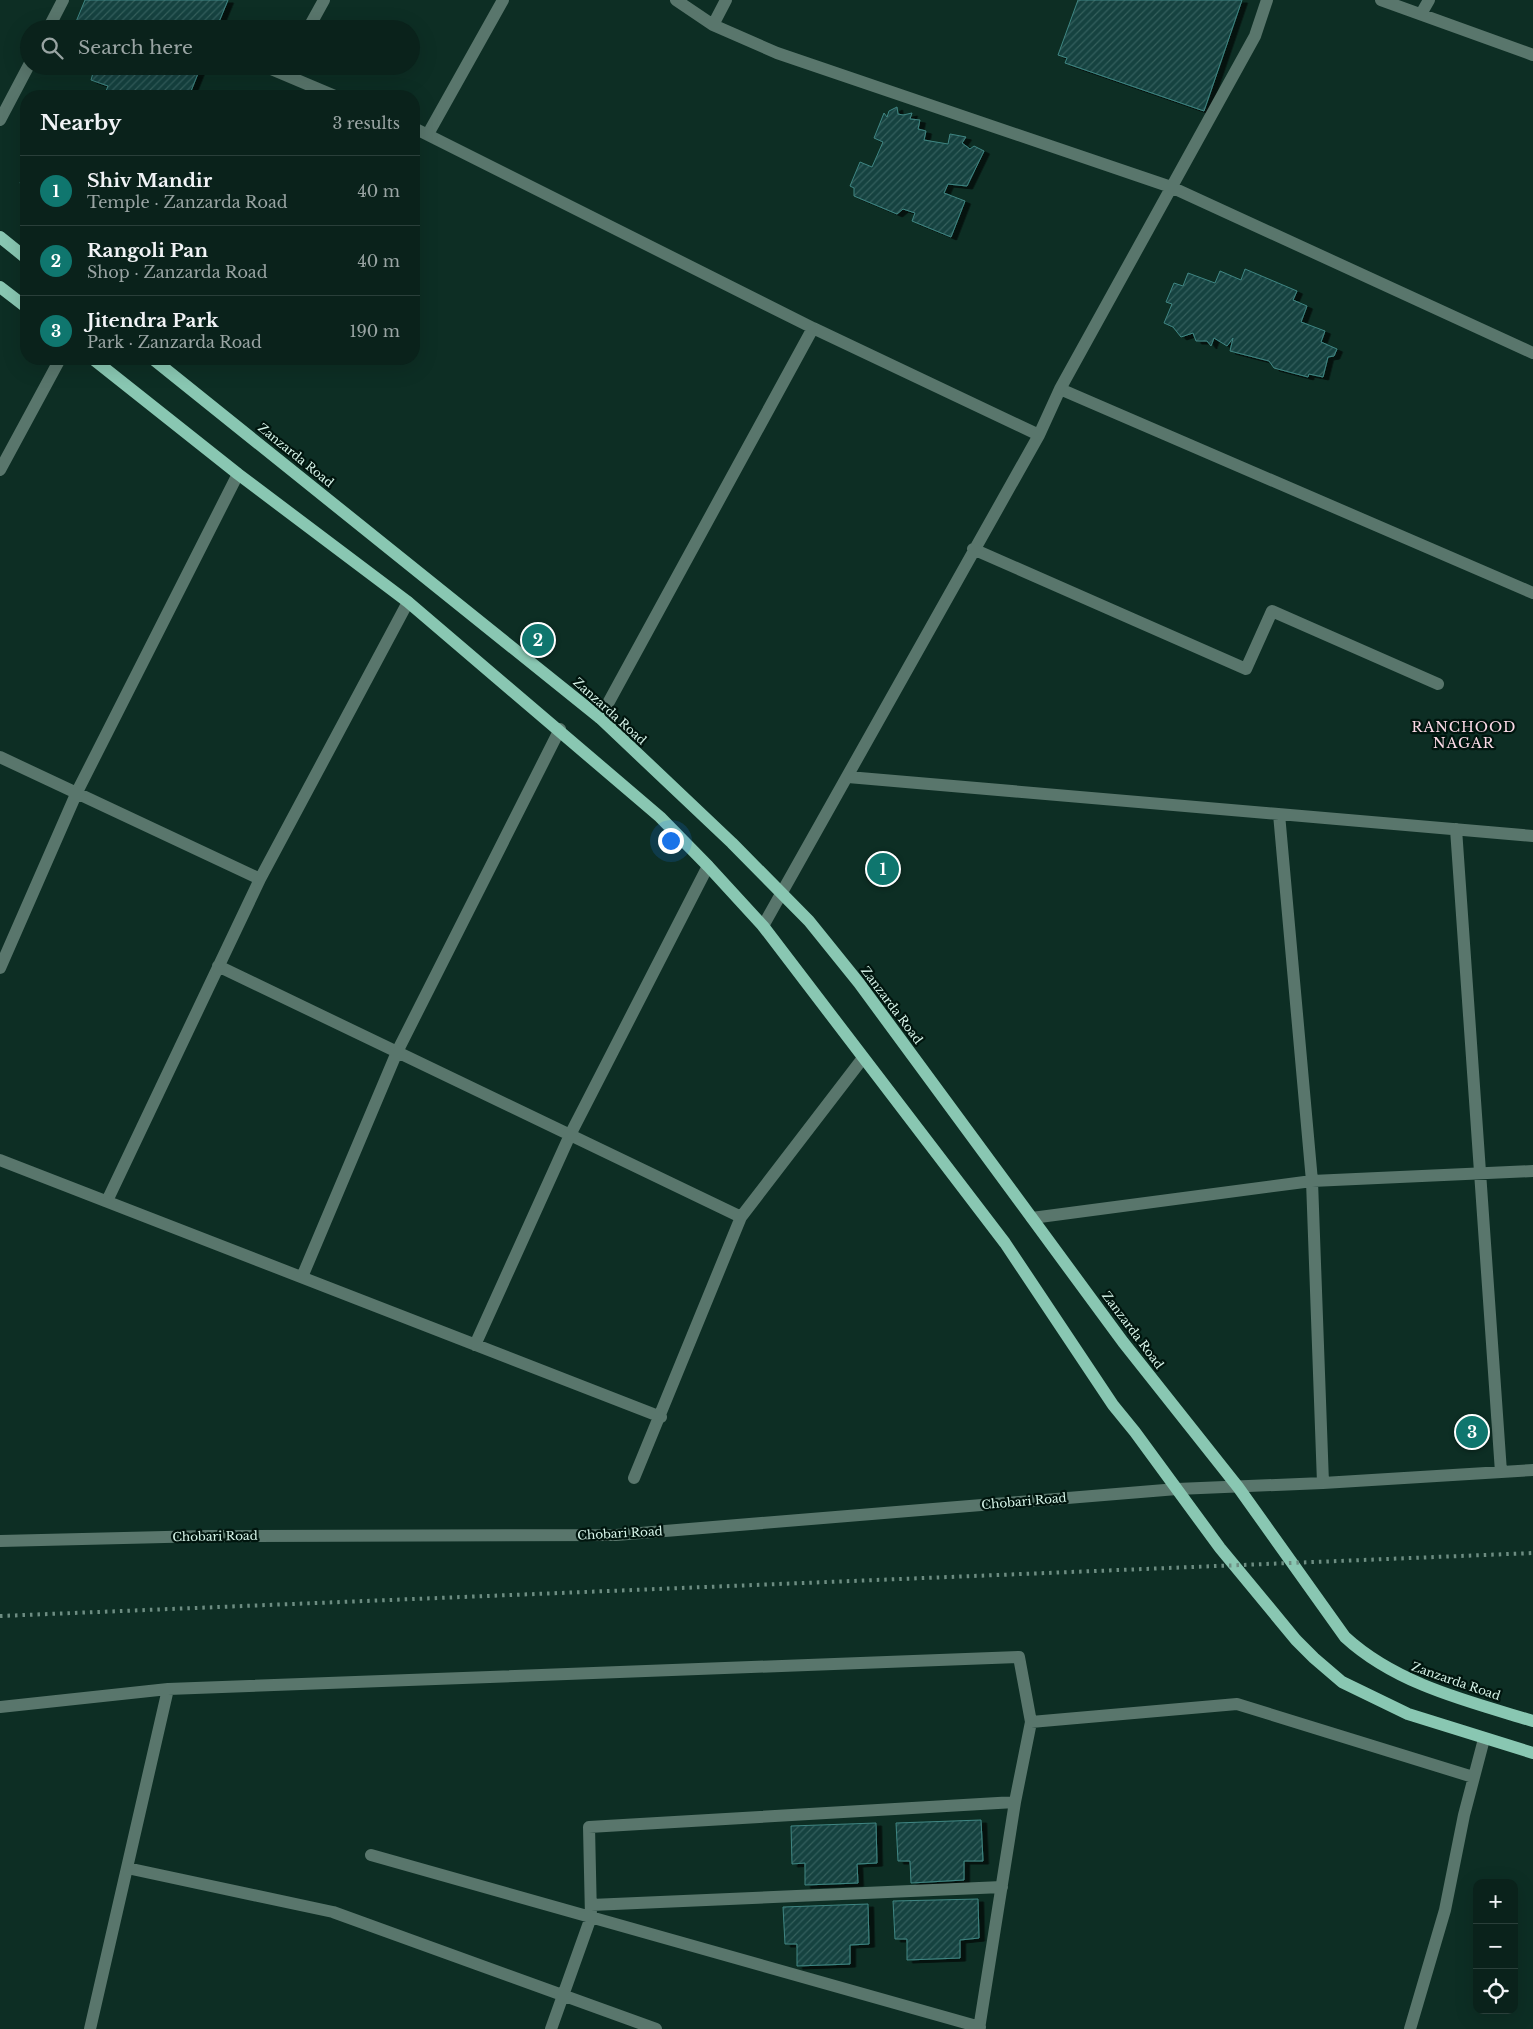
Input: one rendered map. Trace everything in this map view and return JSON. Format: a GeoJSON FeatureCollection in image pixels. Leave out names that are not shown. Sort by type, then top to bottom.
{"type":"FeatureCollection","features":[{"type":"Feature","properties":{"kind":"main road"},"geometry":{"type":"LineString","coordinates":[[0,237],[20,253]]}},
{"type":"Feature","properties":{"kind":"main road"},"geometry":{"type":"LineString","coordinates":[[0,287],[20,302]]}},
{"type":"Feature","properties":{"kind":"main road"},"geometry":{"type":"LineString","coordinates":[[101,365],[238,474],[408,602],[660,817],[708,866],[762,926],[1005,1243],[1113,1405],[1220,1548],[1296,1640],[1342,1682],[1408,1714],[1484,1740],[1533,1753]]}},
{"type":"Feature","properties":{"kind":"main road","name":"Zanzarda Road"},"geometry":{"type":"LineString","coordinates":[[160,365],[600,718],[809,921],[859,982],[1123,1342],[1238,1487],[1345,1637],[1362,1652],[1408,1680],[1531,1721]]}},
{"type":"Feature","properties":{"kind":"street"},"geometry":{"type":"LineString","coordinates":[[53,20],[63,0]]}},
{"type":"Feature","properties":{"kind":"street"},"geometry":{"type":"LineString","coordinates":[[313,20],[324,0]]}},
{"type":"Feature","properties":{"kind":"street"},"geometry":{"type":"LineString","coordinates":[[428,134],[503,0]]}},
{"type":"Feature","properties":{"kind":"street"},"geometry":{"type":"LineString","coordinates":[[676,0],[713,25],[777,53],[1171,187],[1533,353]]}},
{"type":"Feature","properties":{"kind":"street"},"geometry":{"type":"LineString","coordinates":[[713,25],[726,0]]}},
{"type":"Feature","properties":{"kind":"street"},"geometry":{"type":"LineString","coordinates":[[762,926],[1039,435],[1060,389],[1255,36],[1267,0]]}},
{"type":"Feature","properties":{"kind":"street"},"geometry":{"type":"LineString","coordinates":[[1381,0],[1533,55]]}},
{"type":"Feature","properties":{"kind":"street"},"geometry":{"type":"LineString","coordinates":[[1421,14],[1428,0]]}},
{"type":"Feature","properties":{"kind":"street"},"geometry":{"type":"LineString","coordinates":[[0,120],[24,75]]}},
{"type":"Feature","properties":{"kind":"street"},"geometry":{"type":"LineString","coordinates":[[294,75],[323,90]]}},
{"type":"Feature","properties":{"kind":"street"},"geometry":{"type":"LineString","coordinates":[[420,131],[813,328],[1039,435]]}},
{"type":"Feature","properties":{"kind":"street"},"geometry":{"type":"LineString","coordinates":[[600,718],[813,328]]}},
{"type":"Feature","properties":{"kind":"street"},"geometry":{"type":"LineString","coordinates":[[0,470],[57,365]]}},
{"type":"Feature","properties":{"kind":"street"},"geometry":{"type":"LineString","coordinates":[[1060,389],[1533,593]]}},
{"type":"Feature","properties":{"kind":"street"},"geometry":{"type":"LineString","coordinates":[[0,968],[77,792],[238,474]]}},
{"type":"Feature","properties":{"kind":"street"},"geometry":{"type":"LineString","coordinates":[[973,549],[1246,669],[1272,611],[1438,684]]}},
{"type":"Feature","properties":{"kind":"street"},"geometry":{"type":"LineString","coordinates":[[106,1201],[260,878],[408,602]]}},
{"type":"Feature","properties":{"kind":"street"},"geometry":{"type":"LineString","coordinates":[[302,1277],[397,1052],[560,730]]}},
{"type":"Feature","properties":{"kind":"street"},"geometry":{"type":"LineString","coordinates":[[0,757],[260,878]]}},
{"type":"Feature","properties":{"kind":"street"},"geometry":{"type":"LineString","coordinates":[[848,776],[1533,836]]}},
{"type":"Feature","properties":{"kind":"street"},"geometry":{"type":"LineString","coordinates":[[1279,814],[1312,1181],[1323,1483]]}},
{"type":"Feature","properties":{"kind":"street"},"geometry":{"type":"LineString","coordinates":[[1456,829],[1501,1472]]}},
{"type":"Feature","properties":{"kind":"street"},"geometry":{"type":"LineString","coordinates":[[475,1345],[570,1135],[708,866]]}},
{"type":"Feature","properties":{"kind":"street"},"geometry":{"type":"LineString","coordinates":[[218,966],[741,1217]]}},
{"type":"Feature","properties":{"kind":"street"},"geometry":{"type":"LineString","coordinates":[[634,1478],[661,1417],[741,1217],[862,1058]]}},
{"type":"Feature","properties":{"kind":"street"},"geometry":{"type":"LineString","coordinates":[[0,1160],[661,1417]]}},
{"type":"Feature","properties":{"kind":"street"},"geometry":{"type":"LineString","coordinates":[[1032,1218],[1312,1181],[1533,1172]]}},
{"type":"Feature","properties":{"kind":"street","name":"Chobari Road"},"geometry":{"type":"LineString","coordinates":[[0,1540],[206,1536],[616,1535],[1177,1489],[1323,1483],[1533,1470]]}},
{"type":"Feature","properties":{"kind":"street"},"geometry":{"type":"LineString","coordinates":[[0,1707],[168,1689],[1019,1657],[1031,1722],[1015,1802],[980,2028],[591,1911],[371,1856]]}},
{"type":"Feature","properties":{"kind":"street"},"geometry":{"type":"LineString","coordinates":[[90,2029],[168,1689]]}},
{"type":"Feature","properties":{"kind":"street"},"geometry":{"type":"LineString","coordinates":[[1031,1722],[1237,1704],[1473,1777]]}},
{"type":"Feature","properties":{"kind":"street"},"geometry":{"type":"LineString","coordinates":[[1410,2029],[1445,1910],[1473,1777],[1484,1740]]}},
{"type":"Feature","properties":{"kind":"street"},"geometry":{"type":"LineString","coordinates":[[551,2029],[591,1911],[589,1827],[1015,1802]]}},
{"type":"Feature","properties":{"kind":"street"},"geometry":{"type":"LineString","coordinates":[[127,1868],[333,1912],[656,2029]]}},
{"type":"Feature","properties":{"kind":"street"},"geometry":{"type":"LineString","coordinates":[[591,1911],[1002,1887]]}},
{"type":"Feature","properties":{"kind":"building"},"geometry":{"type":"Polygon","coordinates":[[[85,0],[228,0],[220,20],[77,20],[85,0]]]}},
{"type":"Feature","properties":{"kind":"building"},"geometry":{"type":"Polygon","coordinates":[[[1078,0],[1242,0],[1204,111],[1065,63],[1067,58],[1058,55],[1078,0]]]}},
{"type":"Feature","properties":{"kind":"building"},"geometry":{"type":"Polygon","coordinates":[[[92,75],[197,75],[191,90],[106,90],[108,86],[91,80],[92,75]]]}},
{"type":"Feature","properties":{"kind":"building"},"geometry":{"type":"Polygon","coordinates":[[[897,107],[898,114],[912,113],[910,119],[920,120],[918,129],[926,131],[924,140],[948,144],[950,134],[966,137],[962,143],[970,149],[974,146],[984,151],[967,186],[948,184],[944,193],[965,201],[951,237],[912,221],[915,213],[903,209],[897,214],[854,196],[854,188],[850,186],[860,162],[872,167],[883,142],[874,138],[884,113],[887,117],[889,111],[897,107]]]}},
{"type":"Feature","properties":{"kind":"building"},"geometry":{"type":"Polygon","coordinates":[[[1245,269],[1297,291],[1293,300],[1307,306],[1301,322],[1325,331],[1321,342],[1337,349],[1334,356],[1328,357],[1323,377],[1309,374],[1308,377],[1274,368],[1269,361],[1230,351],[1233,338],[1227,346],[1214,338],[1211,346],[1207,341],[1196,341],[1193,333],[1181,337],[1173,327],[1164,323],[1172,304],[1166,302],[1174,283],[1183,286],[1188,273],[1215,283],[1220,271],[1241,280],[1245,269]]]}},
{"type":"Feature","properties":{"kind":"building"},"geometry":{"type":"Polygon","coordinates":[[[981,1820],[983,1861],[964,1861],[964,1880],[911,1883],[910,1861],[898,1861],[896,1823],[981,1820]]]}},
{"type":"Feature","properties":{"kind":"building"},"geometry":{"type":"Polygon","coordinates":[[[876,1823],[877,1863],[857,1864],[858,1883],[805,1885],[805,1863],[792,1864],[791,1826],[876,1823]]]}},
{"type":"Feature","properties":{"kind":"building"},"geometry":{"type":"Polygon","coordinates":[[[978,1899],[979,1938],[960,1940],[960,1958],[907,1960],[907,1939],[895,1939],[893,1901],[978,1899]]]}},
{"type":"Feature","properties":{"kind":"building"},"geometry":{"type":"Polygon","coordinates":[[[868,1904],[869,1944],[850,1945],[850,1964],[797,1966],[797,1944],[785,1944],[783,1907],[868,1904]]]}},
{"type":"Feature","properties":{"kind":"railway"},"geometry":{"type":"LineString","coordinates":[[0,1616],[1533,1553]]}},
{"type":"Feature","properties":{"kind":"place","name":"Rangoli Pan"},"geometry":{"type":"Point","coordinates":[538,640]}},
{"type":"Feature","properties":{"kind":"place","name":"Shiv Mandir"},"geometry":{"type":"Point","coordinates":[883,869]}},
{"type":"Feature","properties":{"kind":"place","name":"Jitendra Park"},"geometry":{"type":"Point","coordinates":[1472,1432]}},
{"type":"Feature","properties":{"kind":"district","name":"RANCHOOD NAGAR"},"geometry":{"type":"Point","coordinates":[1464,736]}}]}
